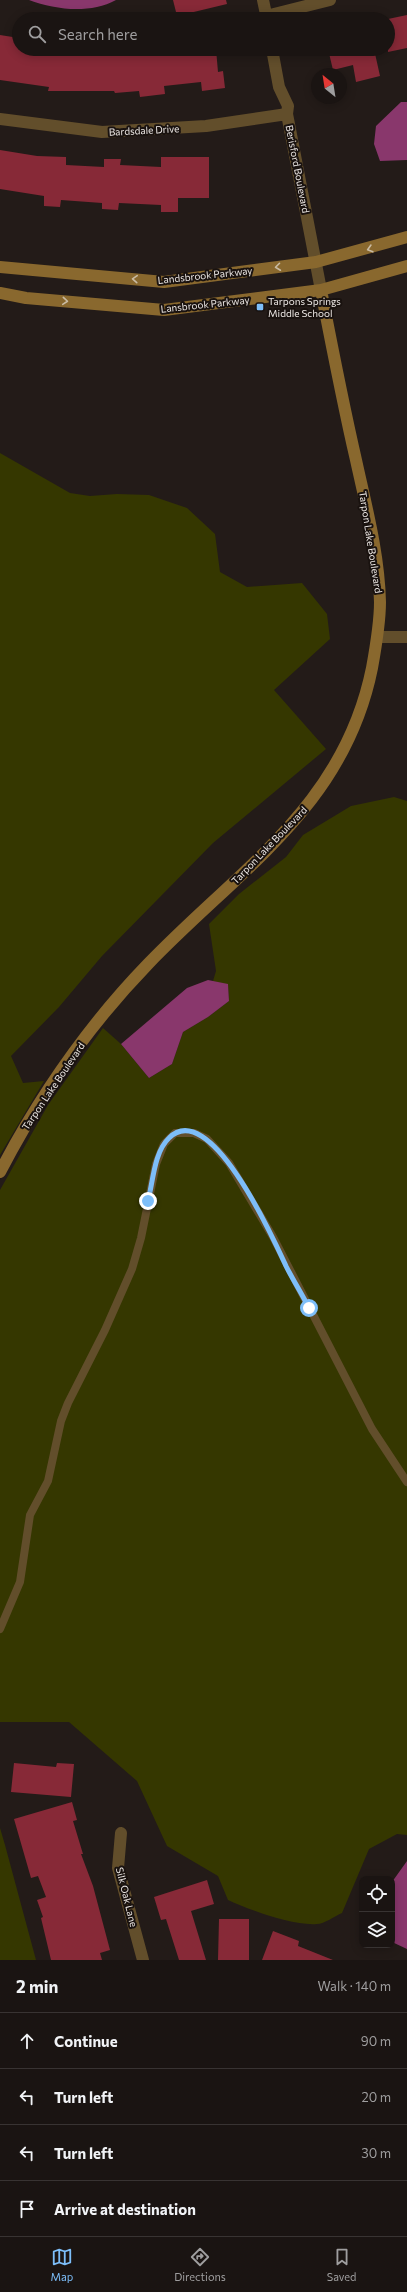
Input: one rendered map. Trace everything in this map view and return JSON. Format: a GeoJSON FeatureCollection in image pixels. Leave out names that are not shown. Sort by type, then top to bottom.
{"type":"FeatureCollection","features":[{"type":"Feature","properties":{"kind":"street"},"geometry":{"type":"LineString","coordinates":[[263,0],[265,12]]}},
{"type":"Feature","properties":{"kind":"street"},"geometry":{"type":"LineString","coordinates":[[287,12],[330,0]]}},
{"type":"Feature","properties":{"kind":"street","name":"Berisford Boulevard"},"geometry":{"type":"LineString","coordinates":[[273,56],[279,87],[288,106],[287,114],[321,290]]}},
{"type":"Feature","properties":{"kind":"street","name":"Bardsdale Drive"},"geometry":{"type":"LineString","coordinates":[[0,119],[109,132],[206,126],[287,114]]}},
{"type":"Feature","properties":{"kind":"street"},"geometry":{"type":"LineString","coordinates":[[316,262],[407,238]]}},
{"type":"Feature","properties":{"kind":"street","name":"Landsbrook Parkway"},"geometry":{"type":"LineString","coordinates":[[0,267],[22,271],[164,282],[316,262]]}},
{"type":"Feature","properties":{"kind":"street","name":"Lansbrook Parkway"},"geometry":{"type":"LineString","coordinates":[[0,293],[26,298],[164,310],[321,290],[407,266]]}},
{"type":"Feature","properties":{"kind":"street","name":"Tarpon Lake Boulevard"},"geometry":{"type":"LineString","coordinates":[[0,1172],[42,1100],[79,1045],[148,964],[269,848],[317,794],[334,767],[357,721],[367,690],[378,637],[380,601],[376,562],[321,290]]}},
{"type":"Feature","properties":{"kind":"street"},"geometry":{"type":"LineString","coordinates":[[378,637],[407,637]]}},
{"type":"Feature","properties":{"kind":"street","name":"Silk Oak Lane"},"geometry":{"type":"LineString","coordinates":[[122,1833],[118,1868],[144,1960]]}},
{"type":"Feature","properties":{"kind":"lane"},"geometry":{"type":"LineString","coordinates":[[0,1628],[20,1582],[30,1515],[48,1481],[61,1421],[68,1403],[105,1330],[132,1269],[141,1238],[156,1164],[164,1144],[175,1134],[182,1132],[194,1133],[207,1139],[229,1163],[273,1237],[365,1416],[407,1482]]}},
{"type":"Feature","properties":{"kind":"shaded area"},"geometry":{"type":"Polygon","coordinates":[[[29,0],[116,0],[95,7],[73,9],[50,6],[29,0]]]}},
{"type":"Feature","properties":{"kind":"shaded area"},"geometry":{"type":"Polygon","coordinates":[[[401,102],[407,102],[407,160],[380,161],[374,144],[376,126],[401,102]]]}},
{"type":"Feature","properties":{"kind":"shaded area"},"geometry":{"type":"Polygon","coordinates":[[[0,453],[70,493],[90,496],[117,494],[149,495],[187,508],[215,534],[220,572],[247,587],[302,583],[327,614],[330,639],[274,690],[326,749],[213,843],[102,956],[59,1007],[11,1056],[23,1083],[44,1081],[0,1155],[0,453]]]}},
{"type":"Feature","properties":{"kind":"shaded area"},"geometry":{"type":"Polygon","coordinates":[[[394,797],[407,801],[407,1835],[397,1834],[369,1849],[342,1913],[323,1923],[307,1924],[284,1920],[228,1900],[218,1876],[167,1846],[137,1781],[69,1722],[0,1722],[0,1190],[48,1105],[103,1028],[121,1044],[149,1078],[172,1064],[183,1032],[208,1017],[229,1001],[228,985],[213,981],[216,971],[209,924],[239,894],[286,857],[303,835],[351,806],[394,797]]]}},
{"type":"Feature","properties":{"kind":"shaded area"},"geometry":{"type":"Polygon","coordinates":[[[208,980],[228,984],[229,1001],[208,1017],[183,1032],[172,1064],[149,1078],[121,1044],[187,988],[208,980]]]}},
{"type":"Feature","properties":{"kind":"shaded area"},"geometry":{"type":"Polygon","coordinates":[[[0,1828],[5,1845],[36,1960],[0,1960],[0,1828]]]}},
{"type":"Feature","properties":{"kind":"shaded area"},"geometry":{"type":"Polygon","coordinates":[[[407,1861],[407,1949],[395,1943],[395,1878],[407,1861]]]}},
{"type":"Feature","properties":{"kind":"building"},"geometry":{"type":"Polygon","coordinates":[[[173,0],[226,0],[227,4],[194,12],[176,12],[173,0]]]}},
{"type":"Feature","properties":{"kind":"building"},"geometry":{"type":"Polygon","coordinates":[[[407,15],[407,48],[395,51],[395,18],[407,15]]]}},
{"type":"Feature","properties":{"kind":"building"},"geometry":{"type":"Polygon","coordinates":[[[0,35],[12,37],[12,56],[217,56],[218,72],[223,71],[225,88],[202,91],[201,82],[164,86],[165,94],[140,97],[139,91],[115,93],[114,91],[48,91],[49,87],[0,80],[0,35]]]}},
{"type":"Feature","properties":{"kind":"building"},"geometry":{"type":"Polygon","coordinates":[[[330,56],[376,56],[380,76],[356,82],[353,65],[341,68],[333,68],[330,56]]]}},
{"type":"Feature","properties":{"kind":"building"},"geometry":{"type":"Polygon","coordinates":[[[0,150],[37,156],[66,157],[66,165],[104,167],[104,159],[121,159],[120,165],[161,167],[161,157],[209,157],[209,198],[178,198],[178,212],[161,212],[161,205],[119,203],[118,210],[102,209],[102,203],[61,200],[60,207],[44,206],[44,196],[0,189],[0,150]]]}},
{"type":"Feature","properties":{"kind":"building"},"geometry":{"type":"Polygon","coordinates":[[[14,1763],[56,1767],[57,1763],[74,1764],[71,1797],[11,1792],[14,1763]]]}},
{"type":"Feature","properties":{"kind":"building"},"geometry":{"type":"Polygon","coordinates":[[[72,1802],[77,1820],[73,1821],[83,1854],[81,1854],[93,1886],[110,1950],[100,1953],[102,1960],[51,1960],[41,1918],[43,1917],[37,1900],[46,1897],[38,1876],[31,1878],[14,1819],[72,1802]]]}},
{"type":"Feature","properties":{"kind":"building"},"geometry":{"type":"Polygon","coordinates":[[[207,1880],[214,1904],[191,1911],[206,1960],[179,1960],[166,1919],[161,1920],[154,1897],[207,1880]]]}},
{"type":"Feature","properties":{"kind":"building"},"geometry":{"type":"Polygon","coordinates":[[[219,1919],[249,1919],[249,1960],[218,1960],[219,1919]]]}},
{"type":"Feature","properties":{"kind":"building"},"geometry":{"type":"Polygon","coordinates":[[[273,1931],[299,1941],[298,1946],[333,1960],[262,1960],[273,1931]]]}},
{"type":"Feature","properties":{"kind":"place","name":"Tarpons Springs Middle School"},"geometry":{"type":"Point","coordinates":[260,307]}},
{"type":"Feature","properties":{"kind":"route"},"geometry":{"type":"LineString","coordinates":[[148,1201],[156,1164],[164,1144],[169,1138],[182,1132],[194,1133],[207,1139],[216,1147],[229,1163],[244,1186],[273,1237],[309,1308]]}}]}
